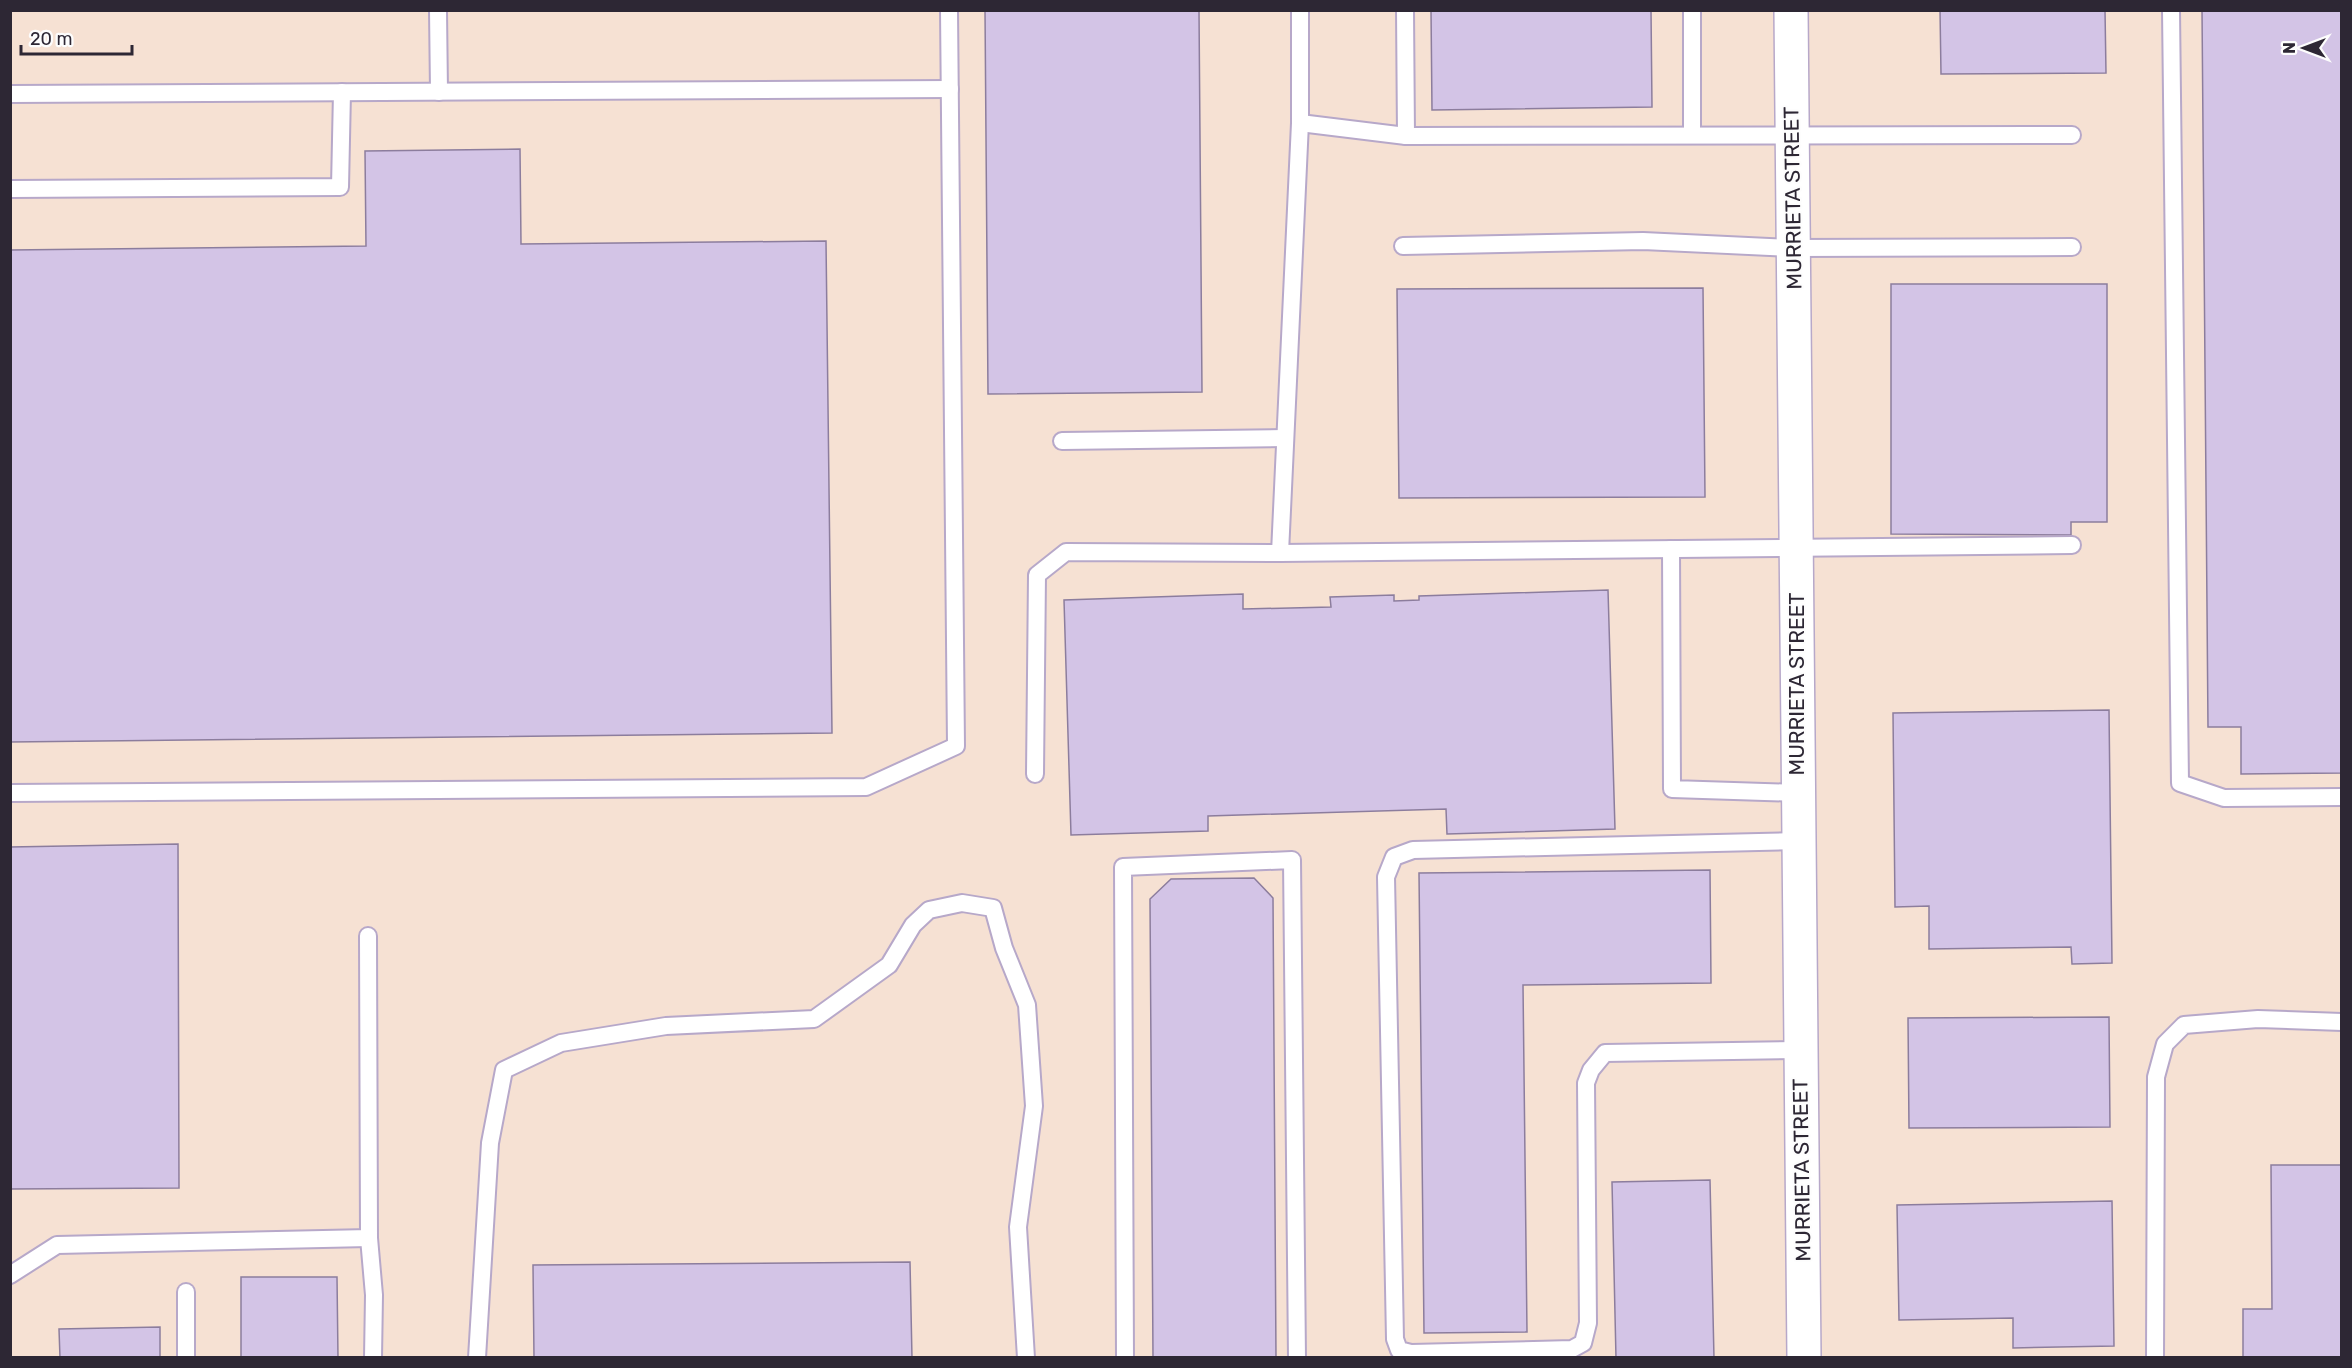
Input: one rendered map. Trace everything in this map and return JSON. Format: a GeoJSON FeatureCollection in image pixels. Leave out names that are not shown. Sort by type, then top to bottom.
{"type":"FeatureCollection","features":[{"type":"Feature","properties":{"kind":"street","name":"MURRIETA STREET"},"geometry":{"type":"LineString","coordinates":[[1791,10],[1804,1358]]}},
{"type":"Feature","properties":{"kind":"lane"},"geometry":{"type":"LineString","coordinates":[[438,10],[439,92]]}},
{"type":"Feature","properties":{"kind":"lane"},"geometry":{"type":"LineString","coordinates":[[10,793],[866,787],[956,746],[949,10]]}},
{"type":"Feature","properties":{"kind":"lane"},"geometry":{"type":"LineString","coordinates":[[1280,553],[1300,123],[1300,10]]}},
{"type":"Feature","properties":{"kind":"lane"},"geometry":{"type":"LineString","coordinates":[[1406,10],[1406,136]]}},
{"type":"Feature","properties":{"kind":"lane"},"geometry":{"type":"LineString","coordinates":[[1692,10],[1692,135]]}},
{"type":"Feature","properties":{"kind":"lane"},"geometry":{"type":"LineString","coordinates":[[2171,10],[2180,783],[2224,798],[2342,797]]}},
{"type":"Feature","properties":{"kind":"lane"},"geometry":{"type":"LineString","coordinates":[[10,94],[950,89]]}},
{"type":"Feature","properties":{"kind":"lane"},"geometry":{"type":"LineString","coordinates":[[10,189],[340,187],[342,92]]}},
{"type":"Feature","properties":{"kind":"lane"},"geometry":{"type":"LineString","coordinates":[[1300,123],[1406,136],[2072,135]]}},
{"type":"Feature","properties":{"kind":"lane"},"geometry":{"type":"LineString","coordinates":[[1403,246],[1643,242],[1793,248],[2072,247]]}},
{"type":"Feature","properties":{"kind":"lane"},"geometry":{"type":"LineString","coordinates":[[1062,441],[1285,438]]}},
{"type":"Feature","properties":{"kind":"lane"},"geometry":{"type":"LineString","coordinates":[[1035,774],[1037,575],[1066,552],[1280,553],[2072,545]]}},
{"type":"Feature","properties":{"kind":"lane"},"geometry":{"type":"LineString","coordinates":[[1671,549],[1672,789],[1798,794]]}},
{"type":"Feature","properties":{"kind":"lane"},"geometry":{"type":"LineString","coordinates":[[1799,841],[1413,850],[1394,857],[1386,877],[1395,1339],[1399,1350],[1411,1353],[1572,1349],[1583,1343],[1588,1323],[1586,1083],[1591,1070],[1605,1053],[1801,1050]]}},
{"type":"Feature","properties":{"kind":"lane"},"geometry":{"type":"LineString","coordinates":[[1125,1358],[1123,867],[1292,860],[1297,1358]]}},
{"type":"Feature","properties":{"kind":"lane"},"geometry":{"type":"LineString","coordinates":[[477,1358],[490,1143],[504,1070],[561,1043],[573,1041],[666,1026],[814,1019],[889,965],[913,925],[929,910],[962,903],[993,908],[1004,948],[1026,1005],[1034,1106],[1018,1227],[1026,1358]]}},
{"type":"Feature","properties":{"kind":"lane"},"geometry":{"type":"LineString","coordinates":[[368,936],[369,1238],[374,1295],[373,1358]]}},
{"type":"Feature","properties":{"kind":"lane"},"geometry":{"type":"LineString","coordinates":[[2155,1358],[2156,1077],[2165,1044],[2184,1025],[2258,1019],[2342,1022]]}},
{"type":"Feature","properties":{"kind":"lane"},"geometry":{"type":"LineString","coordinates":[[10,1275],[57,1245],[369,1238]]}},
{"type":"Feature","properties":{"kind":"lane"},"geometry":{"type":"LineString","coordinates":[[186,1292],[186,1358]]}},
{"type":"Feature","properties":{"kind":"shaded area"},"geometry":{"type":"Polygon","coordinates":[[[11,11],[2341,11],[2341,1357],[11,1357],[11,11]]]}},
{"type":"Feature","properties":{"kind":"building"},"geometry":{"type":"Polygon","coordinates":[[[985,10],[1199,10],[1202,392],[988,394],[985,10]]]}},
{"type":"Feature","properties":{"kind":"building"},"geometry":{"type":"Polygon","coordinates":[[[1431,10],[1651,10],[1652,107],[1432,110],[1431,10]]]}},
{"type":"Feature","properties":{"kind":"building"},"geometry":{"type":"Polygon","coordinates":[[[1940,10],[2105,10],[2106,73],[1941,74],[1940,10]]]}},
{"type":"Feature","properties":{"kind":"building"},"geometry":{"type":"Polygon","coordinates":[[[2202,10],[2342,10],[2342,773],[2241,774],[2241,727],[2208,727],[2202,10]]]}},
{"type":"Feature","properties":{"kind":"building"},"geometry":{"type":"Polygon","coordinates":[[[520,149],[521,244],[826,241],[832,733],[10,742],[10,250],[366,246],[365,151],[520,149]]]}},
{"type":"Feature","properties":{"kind":"building"},"geometry":{"type":"Polygon","coordinates":[[[1891,284],[2107,284],[2107,522],[2071,522],[2071,535],[1891,534],[1891,284]]]}},
{"type":"Feature","properties":{"kind":"building"},"geometry":{"type":"Polygon","coordinates":[[[1703,288],[1705,497],[1399,498],[1397,289],[1703,288]]]}},
{"type":"Feature","properties":{"kind":"building"},"geometry":{"type":"Polygon","coordinates":[[[1608,590],[1615,829],[1447,834],[1446,809],[1208,816],[1208,831],[1071,835],[1064,600],[1243,594],[1243,609],[1331,607],[1330,597],[1394,595],[1394,601],[1419,600],[1419,596],[1608,590]]]}},
{"type":"Feature","properties":{"kind":"building"},"geometry":{"type":"Polygon","coordinates":[[[2109,710],[2112,963],[2072,964],[2071,947],[1929,949],[1929,906],[1895,907],[1893,713],[2109,710]]]}},
{"type":"Feature","properties":{"kind":"building"},"geometry":{"type":"Polygon","coordinates":[[[178,844],[179,1188],[10,1189],[10,847],[178,844]]]}},
{"type":"Feature","properties":{"kind":"building"},"geometry":{"type":"Polygon","coordinates":[[[1710,870],[1711,983],[1523,985],[1527,1332],[1424,1333],[1419,873],[1710,870]]]}},
{"type":"Feature","properties":{"kind":"building"},"geometry":{"type":"Polygon","coordinates":[[[1254,878],[1273,898],[1276,1358],[1153,1358],[1150,899],[1171,879],[1254,878]]]}},
{"type":"Feature","properties":{"kind":"building"},"geometry":{"type":"Polygon","coordinates":[[[2109,1017],[2110,1127],[1909,1128],[1908,1018],[2109,1017]]]}},
{"type":"Feature","properties":{"kind":"building"},"geometry":{"type":"Polygon","coordinates":[[[2271,1165],[2342,1165],[2342,1358],[2243,1358],[2243,1309],[2272,1309],[2271,1165]]]}},
{"type":"Feature","properties":{"kind":"building"},"geometry":{"type":"Polygon","coordinates":[[[1710,1180],[1714,1358],[1616,1358],[1612,1182],[1710,1180]]]}},
{"type":"Feature","properties":{"kind":"building"},"geometry":{"type":"Polygon","coordinates":[[[2112,1201],[2114,1346],[2013,1348],[2013,1318],[1899,1320],[1897,1205],[2112,1201]]]}},
{"type":"Feature","properties":{"kind":"building"},"geometry":{"type":"Polygon","coordinates":[[[910,1262],[912,1358],[534,1358],[533,1265],[910,1262]]]}},
{"type":"Feature","properties":{"kind":"building"},"geometry":{"type":"Polygon","coordinates":[[[241,1277],[337,1277],[338,1358],[241,1358],[241,1277]]]}},
{"type":"Feature","properties":{"kind":"building"},"geometry":{"type":"Polygon","coordinates":[[[160,1327],[160,1358],[60,1358],[59,1329],[160,1327]]]}}]}
